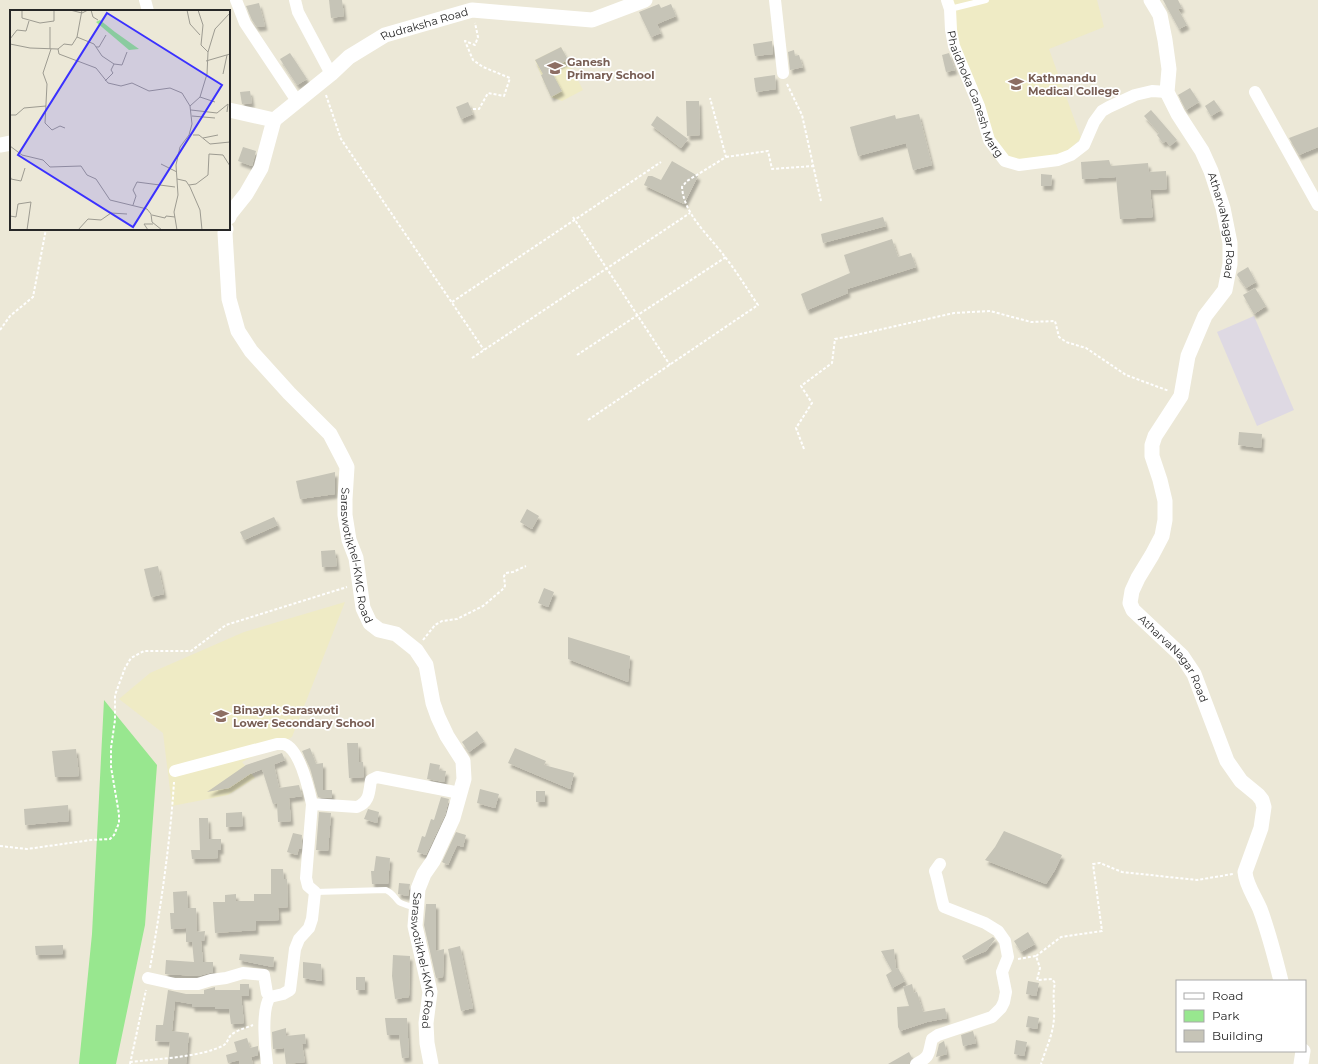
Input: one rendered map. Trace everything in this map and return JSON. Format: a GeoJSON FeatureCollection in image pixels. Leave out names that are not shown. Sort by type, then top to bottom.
{"type":"FeatureCollection","features":[{"type":"Feature","properties":{"kind":"street"},"geometry":{"type":"LineString","coordinates":[[145,0],[148,10]]}},
{"type":"Feature","properties":{"kind":"street"},"geometry":{"type":"LineString","coordinates":[[236,0],[245,23],[297,101]]}},
{"type":"Feature","properties":{"kind":"street"},"geometry":{"type":"LineString","coordinates":[[295,0],[298,12],[331,74]]}},
{"type":"Feature","properties":{"kind":"street"},"geometry":{"type":"LineString","coordinates":[[774,0],[783,73]]}},
{"type":"Feature","properties":{"kind":"street"},"geometry":{"type":"LineString","coordinates":[[1152,0],[1160,15],[1166,47],[1169,68],[1167,92]]}},
{"type":"Feature","properties":{"kind":"street","name":"Rudraksha Road"},"geometry":{"type":"LineString","coordinates":[[274,120],[331,74],[349,57],[385,35],[472,10],[592,20],[642,1]]}},
{"type":"Feature","properties":{"kind":"street","name":"Phaidhoka Ganesh Marg"},"geometry":{"type":"LineString","coordinates":[[948,5],[954,46],[979,106],[989,140],[1005,161],[1020,165],[1058,160],[1071,155],[1084,146],[1094,122],[1102,111],[1135,95],[1152,91],[1167,92]]}},
{"type":"Feature","properties":{"kind":"street","name":"AtharvaNagar Road"},"geometry":{"type":"LineString","coordinates":[[1167,92],[1178,114],[1202,151],[1211,171],[1223,208],[1230,243],[1230,264],[1225,290],[1205,316],[1188,356],[1181,396],[1155,436],[1152,445],[1152,456],[1165,501],[1165,520],[1162,536],[1138,578],[1132,591],[1130,603],[1133,610],[1182,656],[1194,674],[1227,761],[1241,781],[1262,800],[1264,807],[1261,828],[1245,872]]}},
{"type":"Feature","properties":{"kind":"street"},"geometry":{"type":"LineString","coordinates":[[1255,92],[1312,197],[1318,204]]}},
{"type":"Feature","properties":{"kind":"street"},"geometry":{"type":"LineString","coordinates":[[230,110],[274,120],[261,168],[246,194],[230,214]]}},
{"type":"Feature","properties":{"kind":"street"},"geometry":{"type":"LineString","coordinates":[[0,145],[10,143]]}},
{"type":"Feature","properties":{"kind":"street","name":"Saraswotikhel-KMC Road"},"geometry":{"type":"LineString","coordinates":[[226,230],[229,299],[238,331],[251,351],[289,393],[330,434],[347,467],[345,515],[349,540],[356,558],[363,608],[370,624],[380,630],[396,634],[416,650],[426,665],[433,703],[438,717],[447,736],[463,761],[464,778],[453,818],[433,861],[424,874],[418,888],[415,926],[430,992],[426,1023],[427,1043],[431,1064]]}},
{"type":"Feature","properties":{"kind":"street"},"geometry":{"type":"LineString","coordinates":[[175,771],[270,746],[284,744],[291,748],[304,774],[312,804],[306,878],[308,886],[315,892],[312,919],[309,928],[299,940],[295,949],[290,990],[283,994],[270,997]]}},
{"type":"Feature","properties":{"kind":"street"},"geometry":{"type":"LineString","coordinates":[[312,804],[357,807],[363,805],[367,801],[371,780],[377,777],[460,793]]}},
{"type":"Feature","properties":{"kind":"street"},"geometry":{"type":"LineString","coordinates":[[916,1064],[924,1060],[929,1054],[932,1039],[938,1035],[992,1017],[1001,1008],[1006,992],[1002,972],[1008,957],[1005,942],[998,930],[944,906],[939,893],[935,871],[940,864]]}},
{"type":"Feature","properties":{"kind":"street"},"geometry":{"type":"LineString","coordinates":[[1245,872],[1248,884],[1268,931],[1281,980]]}},
{"type":"Feature","properties":{"kind":"street"},"geometry":{"type":"LineString","coordinates":[[148,978],[175,984],[198,984],[243,974],[264,975],[267,993],[270,997]]}},
{"type":"Feature","properties":{"kind":"street"},"geometry":{"type":"LineString","coordinates":[[267,1064],[265,1021],[268,1000],[270,997]]}},
{"type":"Feature","properties":{"kind":"street"},"geometry":{"type":"LineString","coordinates":[[1301,1064],[1303,1052]]}},
{"type":"Feature","properties":{"kind":"lane"},"geometry":{"type":"LineString","coordinates":[[948,5],[986,0]]}},
{"type":"Feature","properties":{"kind":"lane"},"geometry":{"type":"LineString","coordinates":[[315,892],[386,890],[391,892],[404,905],[416,908]]}},
{"type":"Feature","properties":{"kind":"path"},"geometry":{"type":"LineString","coordinates":[[472,10],[478,38],[475,45],[465,41],[473,60],[483,67],[510,78],[504,96],[488,93],[480,109],[473,109]]}},
{"type":"Feature","properties":{"kind":"path"},"geometry":{"type":"LineString","coordinates":[[783,73],[802,115],[821,201]]}},
{"type":"Feature","properties":{"kind":"path"},"geometry":{"type":"LineString","coordinates":[[316,86],[325,93],[341,139],[484,350]]}},
{"type":"Feature","properties":{"kind":"path"},"geometry":{"type":"LineString","coordinates":[[710,98],[726,158]]}},
{"type":"Feature","properties":{"kind":"path"},"geometry":{"type":"LineString","coordinates":[[588,420],[758,305],[726,257],[690,213],[682,187],[687,181],[726,158],[768,151],[772,169],[813,166]]}},
{"type":"Feature","properties":{"kind":"path"},"geometry":{"type":"LineString","coordinates":[[452,302],[574,218],[661,162]]}},
{"type":"Feature","properties":{"kind":"path"},"geometry":{"type":"LineString","coordinates":[[472,358],[690,213]]}},
{"type":"Feature","properties":{"kind":"path"},"geometry":{"type":"LineString","coordinates":[[574,218],[670,365]]}},
{"type":"Feature","properties":{"kind":"path"},"geometry":{"type":"LineString","coordinates":[[0,330],[10,316],[33,298],[46,230]]}},
{"type":"Feature","properties":{"kind":"path"},"geometry":{"type":"LineString","coordinates":[[577,355],[726,257]]}},
{"type":"Feature","properties":{"kind":"path"},"geometry":{"type":"LineString","coordinates":[[804,449],[796,428],[812,404],[800,386],[832,362],[835,339],[954,313],[990,311],[1031,322],[1055,321],[1059,337],[1066,342],[1086,348],[1126,375],[1181,396]]}},
{"type":"Feature","properties":{"kind":"path"},"geometry":{"type":"LineString","coordinates":[[416,650],[435,625],[442,621],[457,619],[483,606],[505,586],[504,576],[506,573],[513,572],[526,566]]}},
{"type":"Feature","properties":{"kind":"path"},"geometry":{"type":"LineString","coordinates":[[0,846],[27,848],[110,839],[114,835],[119,823],[119,814],[111,768],[111,748],[116,720],[115,695],[125,668],[131,658],[144,651],[191,651],[226,625],[360,583]]}},
{"type":"Feature","properties":{"kind":"path"},"geometry":{"type":"LineString","coordinates":[[175,771],[169,837],[158,919],[148,978],[130,1063],[203,1053],[224,1045],[228,1042],[230,1036],[237,1031],[265,1021]]}},
{"type":"Feature","properties":{"kind":"path"},"geometry":{"type":"LineString","coordinates":[[1006,961],[1036,956],[1061,937],[1102,931],[1093,864],[1100,863],[1122,872],[1198,880],[1245,872]]}},
{"type":"Feature","properties":{"kind":"path"},"geometry":{"type":"LineString","coordinates":[[1036,956],[1040,968],[1037,980],[1052,979],[1055,983],[1053,990],[1054,1018],[1052,1036],[1041,1064]]}},
{"type":"Feature","properties":{"kind":"shaded area","name":"Kathmandu Medical College"},"geometry":{"type":"Polygon","coordinates":[[[947,0],[1097,0],[1104,27],[1049,49],[1081,138],[1069,150],[1054,156],[1005,161],[989,140],[961,63],[947,0]]]}},
{"type":"Feature","properties":{"kind":"shaded area","name":"Ganesh Primary School"},"geometry":{"type":"Polygon","coordinates":[[[561,47],[583,90],[562,101],[551,97],[535,60],[561,47]]]}},
{"type":"Feature","properties":{"kind":"shaded area"},"geometry":{"type":"Polygon","coordinates":[[[1254,316],[1294,410],[1257,426],[1217,332],[1254,316]]]}},
{"type":"Feature","properties":{"kind":"shaded area","name":"Binayak Saraswoti Lower Secondary School"},"geometry":{"type":"Polygon","coordinates":[[[345,602],[292,737],[242,762],[255,778],[228,795],[172,806],[163,733],[119,699],[150,673],[244,632],[345,602]]]}},
{"type":"Feature","properties":{"kind":"green space"},"geometry":{"type":"Polygon","coordinates":[[[104,700],[157,765],[145,925],[116,1064],[79,1064],[92,934],[104,700]]]}},
{"type":"Feature","properties":{"kind":"building"},"geometry":{"type":"Polygon","coordinates":[[[329,0],[342,0],[344,16],[331,18],[329,0]]]}},
{"type":"Feature","properties":{"kind":"building"},"geometry":{"type":"Polygon","coordinates":[[[1163,0],[1178,0],[1182,8],[1178,9],[1187,25],[1179,29],[1163,0]]]}},
{"type":"Feature","properties":{"kind":"building"},"geometry":{"type":"Polygon","coordinates":[[[259,3],[265,26],[257,27],[246,6],[259,3]]]}},
{"type":"Feature","properties":{"kind":"building"},"geometry":{"type":"Polygon","coordinates":[[[659,4],[661,8],[671,4],[676,16],[657,24],[661,33],[651,37],[639,12],[659,4]]]}},
{"type":"Feature","properties":{"kind":"building"},"geometry":{"type":"Polygon","coordinates":[[[772,41],[773,54],[755,56],[753,44],[772,41]]]}},
{"type":"Feature","properties":{"kind":"building"},"geometry":{"type":"Polygon","coordinates":[[[561,47],[568,60],[550,69],[562,91],[551,97],[541,75],[543,74],[535,60],[561,47]]]}},
{"type":"Feature","properties":{"kind":"building"},"geometry":{"type":"Polygon","coordinates":[[[794,50],[795,56],[799,55],[803,67],[790,70],[788,52],[794,50]]]}},
{"type":"Feature","properties":{"kind":"building"},"geometry":{"type":"Polygon","coordinates":[[[290,53],[307,79],[297,85],[280,59],[290,53]]]}},
{"type":"Feature","properties":{"kind":"building"},"geometry":{"type":"Polygon","coordinates":[[[949,53],[955,70],[946,72],[942,55],[949,53]]]}},
{"type":"Feature","properties":{"kind":"building"},"geometry":{"type":"Polygon","coordinates":[[[775,75],[776,89],[756,92],[754,78],[775,75]]]}},
{"type":"Feature","properties":{"kind":"building"},"geometry":{"type":"Polygon","coordinates":[[[1190,88],[1199,102],[1186,110],[1178,95],[1190,88]]]}},
{"type":"Feature","properties":{"kind":"building"},"geometry":{"type":"Polygon","coordinates":[[[250,91],[252,103],[242,104],[240,92],[250,91]]]}},
{"type":"Feature","properties":{"kind":"building"},"geometry":{"type":"Polygon","coordinates":[[[1214,100],[1221,110],[1211,116],[1205,106],[1214,100]]]}},
{"type":"Feature","properties":{"kind":"building"},"geometry":{"type":"Polygon","coordinates":[[[686,101],[699,101],[700,135],[687,136],[686,101]]]}},
{"type":"Feature","properties":{"kind":"building"},"geometry":{"type":"Polygon","coordinates":[[[468,102],[473,114],[461,119],[456,107],[468,102]]]}},
{"type":"Feature","properties":{"kind":"building"},"geometry":{"type":"Polygon","coordinates":[[[1151,110],[1177,140],[1170,146],[1166,141],[1163,143],[1157,135],[1159,133],[1144,116],[1151,110]]]}},
{"type":"Feature","properties":{"kind":"building"},"geometry":{"type":"Polygon","coordinates":[[[919,114],[932,165],[913,170],[906,143],[858,156],[850,127],[895,115],[896,119],[919,114]]]}},
{"type":"Feature","properties":{"kind":"building"},"geometry":{"type":"Polygon","coordinates":[[[657,116],[688,139],[681,148],[651,125],[657,116]]]}},
{"type":"Feature","properties":{"kind":"building"},"geometry":{"type":"Polygon","coordinates":[[[1318,127],[1318,147],[1299,155],[1289,138],[1318,127]]]}},
{"type":"Feature","properties":{"kind":"building"},"geometry":{"type":"Polygon","coordinates":[[[243,147],[256,151],[252,166],[238,161],[243,147]]]}},
{"type":"Feature","properties":{"kind":"building"},"geometry":{"type":"Polygon","coordinates":[[[1109,160],[1111,166],[1148,163],[1149,172],[1166,171],[1167,189],[1150,190],[1153,217],[1120,219],[1116,177],[1082,179],[1081,162],[1109,160]]]}},
{"type":"Feature","properties":{"kind":"building"},"geometry":{"type":"Polygon","coordinates":[[[672,161],[698,176],[684,204],[644,185],[648,176],[661,180],[672,161]]]}},
{"type":"Feature","properties":{"kind":"building"},"geometry":{"type":"Polygon","coordinates":[[[1041,174],[1052,175],[1051,186],[1041,186],[1041,174]]]}},
{"type":"Feature","properties":{"kind":"building"},"geometry":{"type":"Polygon","coordinates":[[[883,217],[886,226],[823,243],[821,234],[883,217]]]}},
{"type":"Feature","properties":{"kind":"building"},"geometry":{"type":"Polygon","coordinates":[[[892,239],[898,257],[911,253],[916,267],[847,289],[848,293],[807,310],[801,294],[850,273],[844,255],[892,239]]]}},
{"type":"Feature","properties":{"kind":"building"},"geometry":{"type":"Polygon","coordinates":[[[1248,267],[1256,282],[1246,288],[1237,275],[1248,267]]]}},
{"type":"Feature","properties":{"kind":"building"},"geometry":{"type":"Polygon","coordinates":[[[1255,288],[1266,306],[1254,314],[1243,295],[1255,288]]]}},
{"type":"Feature","properties":{"kind":"building"},"geometry":{"type":"Polygon","coordinates":[[[1239,432],[1262,434],[1261,448],[1238,445],[1239,432]]]}},
{"type":"Feature","properties":{"kind":"building"},"geometry":{"type":"Polygon","coordinates":[[[335,472],[335,494],[300,499],[296,481],[335,472]]]}},
{"type":"Feature","properties":{"kind":"building"},"geometry":{"type":"Polygon","coordinates":[[[527,509],[539,516],[532,529],[520,522],[527,509]]]}},
{"type":"Feature","properties":{"kind":"building"},"geometry":{"type":"Polygon","coordinates":[[[274,517],[278,525],[244,540],[240,532],[274,517]]]}},
{"type":"Feature","properties":{"kind":"building"},"geometry":{"type":"Polygon","coordinates":[[[335,550],[337,566],[322,567],[321,551],[335,550]]]}},
{"type":"Feature","properties":{"kind":"building"},"geometry":{"type":"Polygon","coordinates":[[[158,566],[164,594],[151,597],[144,569],[158,566]]]}},
{"type":"Feature","properties":{"kind":"building"},"geometry":{"type":"Polygon","coordinates":[[[544,588],[554,592],[548,607],[538,603],[544,588]]]}},
{"type":"Feature","properties":{"kind":"building"},"geometry":{"type":"Polygon","coordinates":[[[568,637],[630,656],[628,682],[568,659],[568,637]]]}},
{"type":"Feature","properties":{"kind":"building"},"geometry":{"type":"Polygon","coordinates":[[[477,731],[484,741],[469,752],[462,742],[477,731]]]}},
{"type":"Feature","properties":{"kind":"building"},"geometry":{"type":"Polygon","coordinates":[[[347,743],[358,743],[359,762],[363,762],[364,777],[349,778],[347,743]]]}},
{"type":"Feature","properties":{"kind":"building"},"geometry":{"type":"Polygon","coordinates":[[[310,748],[316,764],[323,763],[323,790],[332,790],[332,798],[318,797],[310,768],[302,751],[310,748]]]}},
{"type":"Feature","properties":{"kind":"building"},"geometry":{"type":"Polygon","coordinates":[[[515,748],[546,761],[544,765],[574,773],[570,789],[508,763],[515,748]]]}},
{"type":"Feature","properties":{"kind":"building"},"geometry":{"type":"Polygon","coordinates":[[[76,749],[79,776],[55,777],[52,751],[76,749]]]}},
{"type":"Feature","properties":{"kind":"building"},"geometry":{"type":"Polygon","coordinates":[[[282,753],[285,760],[270,766],[274,765],[279,788],[299,785],[302,796],[289,798],[291,821],[278,822],[277,803],[273,804],[262,769],[250,774],[229,788],[207,792],[246,765],[282,753]]]}},
{"type":"Feature","properties":{"kind":"building"},"geometry":{"type":"Polygon","coordinates":[[[430,763],[440,765],[439,770],[446,771],[444,782],[427,779],[430,763]]]}},
{"type":"Feature","properties":{"kind":"building"},"geometry":{"type":"Polygon","coordinates":[[[480,789],[499,794],[495,808],[477,803],[480,789]]]}},
{"type":"Feature","properties":{"kind":"building"},"geometry":{"type":"Polygon","coordinates":[[[536,791],[545,791],[545,802],[536,802],[536,791]]]}},
{"type":"Feature","properties":{"kind":"building"},"geometry":{"type":"Polygon","coordinates":[[[441,797],[449,799],[445,815],[426,855],[417,852],[422,836],[425,837],[431,819],[434,820],[441,797]]]}},
{"type":"Feature","properties":{"kind":"building"},"geometry":{"type":"Polygon","coordinates":[[[68,805],[69,821],[25,825],[24,809],[68,805]]]}},
{"type":"Feature","properties":{"kind":"building"},"geometry":{"type":"Polygon","coordinates":[[[368,809],[379,812],[377,823],[364,819],[368,809]]]}},
{"type":"Feature","properties":{"kind":"building"},"geometry":{"type":"Polygon","coordinates":[[[242,812],[243,826],[226,827],[226,813],[242,812]]]}},
{"type":"Feature","properties":{"kind":"building"},"geometry":{"type":"Polygon","coordinates":[[[319,812],[331,813],[328,851],[316,850],[319,812]]]}},
{"type":"Feature","properties":{"kind":"building"},"geometry":{"type":"Polygon","coordinates":[[[199,818],[208,818],[209,839],[221,839],[221,850],[218,850],[218,858],[192,859],[191,850],[200,850],[199,818]]]}},
{"type":"Feature","properties":{"kind":"building"},"geometry":{"type":"Polygon","coordinates":[[[1004,831],[1062,855],[1046,884],[985,860],[995,847],[1004,831]]]}},
{"type":"Feature","properties":{"kind":"building"},"geometry":{"type":"Polygon","coordinates":[[[456,832],[466,835],[463,847],[457,845],[448,865],[442,862],[456,832]]]}},
{"type":"Feature","properties":{"kind":"building"},"geometry":{"type":"Polygon","coordinates":[[[293,833],[302,835],[301,849],[299,848],[297,855],[287,852],[293,833]]]}},
{"type":"Feature","properties":{"kind":"building"},"geometry":{"type":"Polygon","coordinates":[[[376,856],[390,858],[388,884],[372,884],[371,871],[374,871],[376,856]]]}},
{"type":"Feature","properties":{"kind":"building"},"geometry":{"type":"Polygon","coordinates":[[[271,869],[283,869],[284,879],[287,879],[288,907],[278,908],[279,920],[256,921],[256,930],[215,933],[213,902],[225,902],[225,895],[236,894],[236,901],[254,901],[254,894],[271,894],[271,869]]]}},
{"type":"Feature","properties":{"kind":"building"},"geometry":{"type":"Polygon","coordinates":[[[399,883],[410,884],[408,896],[398,894],[399,883]]]}},
{"type":"Feature","properties":{"kind":"building"},"geometry":{"type":"Polygon","coordinates":[[[187,891],[188,908],[196,908],[197,932],[205,931],[204,941],[201,941],[203,962],[213,962],[213,972],[198,976],[165,974],[166,960],[194,962],[192,942],[186,942],[186,928],[171,929],[170,913],[174,913],[173,892],[187,891]]]}},
{"type":"Feature","properties":{"kind":"building"},"geometry":{"type":"Polygon","coordinates":[[[426,904],[436,904],[436,951],[444,949],[443,977],[436,978],[424,925],[426,904]]]}},
{"type":"Feature","properties":{"kind":"building"},"geometry":{"type":"Polygon","coordinates":[[[1028,932],[1035,944],[1021,952],[1014,941],[1028,932]]]}},
{"type":"Feature","properties":{"kind":"building"},"geometry":{"type":"Polygon","coordinates":[[[993,937],[995,939],[986,951],[964,960],[962,956],[993,937]]]}},
{"type":"Feature","properties":{"kind":"building"},"geometry":{"type":"Polygon","coordinates":[[[63,945],[63,954],[36,955],[35,946],[63,945]]]}},
{"type":"Feature","properties":{"kind":"building"},"geometry":{"type":"Polygon","coordinates":[[[460,946],[473,1008],[461,1011],[448,949],[460,946]]]}},
{"type":"Feature","properties":{"kind":"building"},"geometry":{"type":"Polygon","coordinates":[[[894,949],[896,969],[898,968],[905,981],[892,988],[886,975],[892,971],[881,951],[894,949]]]}},
{"type":"Feature","properties":{"kind":"building"},"geometry":{"type":"Polygon","coordinates":[[[240,954],[274,957],[273,967],[239,960],[240,954]]]}},
{"type":"Feature","properties":{"kind":"building"},"geometry":{"type":"Polygon","coordinates":[[[393,955],[410,956],[409,997],[395,999],[392,976],[393,955]]]}},
{"type":"Feature","properties":{"kind":"building"},"geometry":{"type":"Polygon","coordinates":[[[303,962],[321,964],[322,981],[303,978],[303,962]]]}},
{"type":"Feature","properties":{"kind":"building"},"geometry":{"type":"Polygon","coordinates":[[[356,977],[365,977],[365,990],[356,990],[356,977]]]}},
{"type":"Feature","properties":{"kind":"building"},"geometry":{"type":"Polygon","coordinates":[[[1028,981],[1039,983],[1036,996],[1026,994],[1028,981]]]}},
{"type":"Feature","properties":{"kind":"building"},"geometry":{"type":"Polygon","coordinates":[[[240,984],[249,984],[249,996],[241,996],[244,1023],[231,1024],[229,1009],[215,1009],[215,1007],[192,1007],[192,1004],[175,1001],[172,1031],[189,1033],[186,1064],[168,1064],[170,1042],[155,1041],[156,1025],[163,1025],[168,990],[186,994],[204,994],[204,990],[215,987],[215,990],[240,990],[240,984]]]}},
{"type":"Feature","properties":{"kind":"building"},"geometry":{"type":"Polygon","coordinates":[[[912,984],[914,993],[917,992],[923,1012],[945,1008],[947,1018],[927,1022],[900,1031],[898,1027],[897,1007],[909,1006],[903,987],[912,984]]]}},
{"type":"Feature","properties":{"kind":"building"},"geometry":{"type":"Polygon","coordinates":[[[1028,1016],[1039,1018],[1037,1029],[1026,1027],[1028,1016]]]}},
{"type":"Feature","properties":{"kind":"building"},"geometry":{"type":"Polygon","coordinates":[[[385,1018],[407,1018],[409,1057],[402,1058],[399,1035],[387,1035],[385,1018]]]}},
{"type":"Feature","properties":{"kind":"building"},"geometry":{"type":"Polygon","coordinates":[[[286,1028],[286,1036],[305,1034],[306,1044],[302,1044],[305,1062],[286,1064],[284,1048],[273,1049],[272,1032],[286,1028]]]}},
{"type":"Feature","properties":{"kind":"building"},"geometry":{"type":"Polygon","coordinates":[[[973,1031],[976,1043],[963,1046],[961,1035],[973,1031]]]}},
{"type":"Feature","properties":{"kind":"building"},"geometry":{"type":"Polygon","coordinates":[[[247,1038],[250,1048],[258,1046],[258,1055],[251,1057],[253,1064],[240,1064],[239,1060],[228,1063],[226,1055],[237,1052],[234,1042],[247,1038]]]}},
{"type":"Feature","properties":{"kind":"building"},"geometry":{"type":"Polygon","coordinates":[[[1016,1040],[1027,1042],[1024,1056],[1014,1054],[1016,1040]]]}},
{"type":"Feature","properties":{"kind":"building"},"geometry":{"type":"Polygon","coordinates":[[[944,1041],[947,1054],[936,1057],[939,1044],[944,1041]]]}},
{"type":"Feature","properties":{"kind":"building"},"geometry":{"type":"Polygon","coordinates":[[[909,1052],[912,1058],[909,1064],[888,1064],[909,1052]]]}},
{"type":"Feature","properties":{"kind":"place","name":"Ganesh Primary School"},"geometry":{"type":"Point","coordinates":[555,68]}},
{"type":"Feature","properties":{"kind":"place","name":"Kathmandu Medical College"},"geometry":{"type":"Point","coordinates":[1016,84]}},
{"type":"Feature","properties":{"kind":"place","name":"Binayak Saraswoti Lower Secondary School"},"geometry":{"type":"Point","coordinates":[221,716]}}]}
